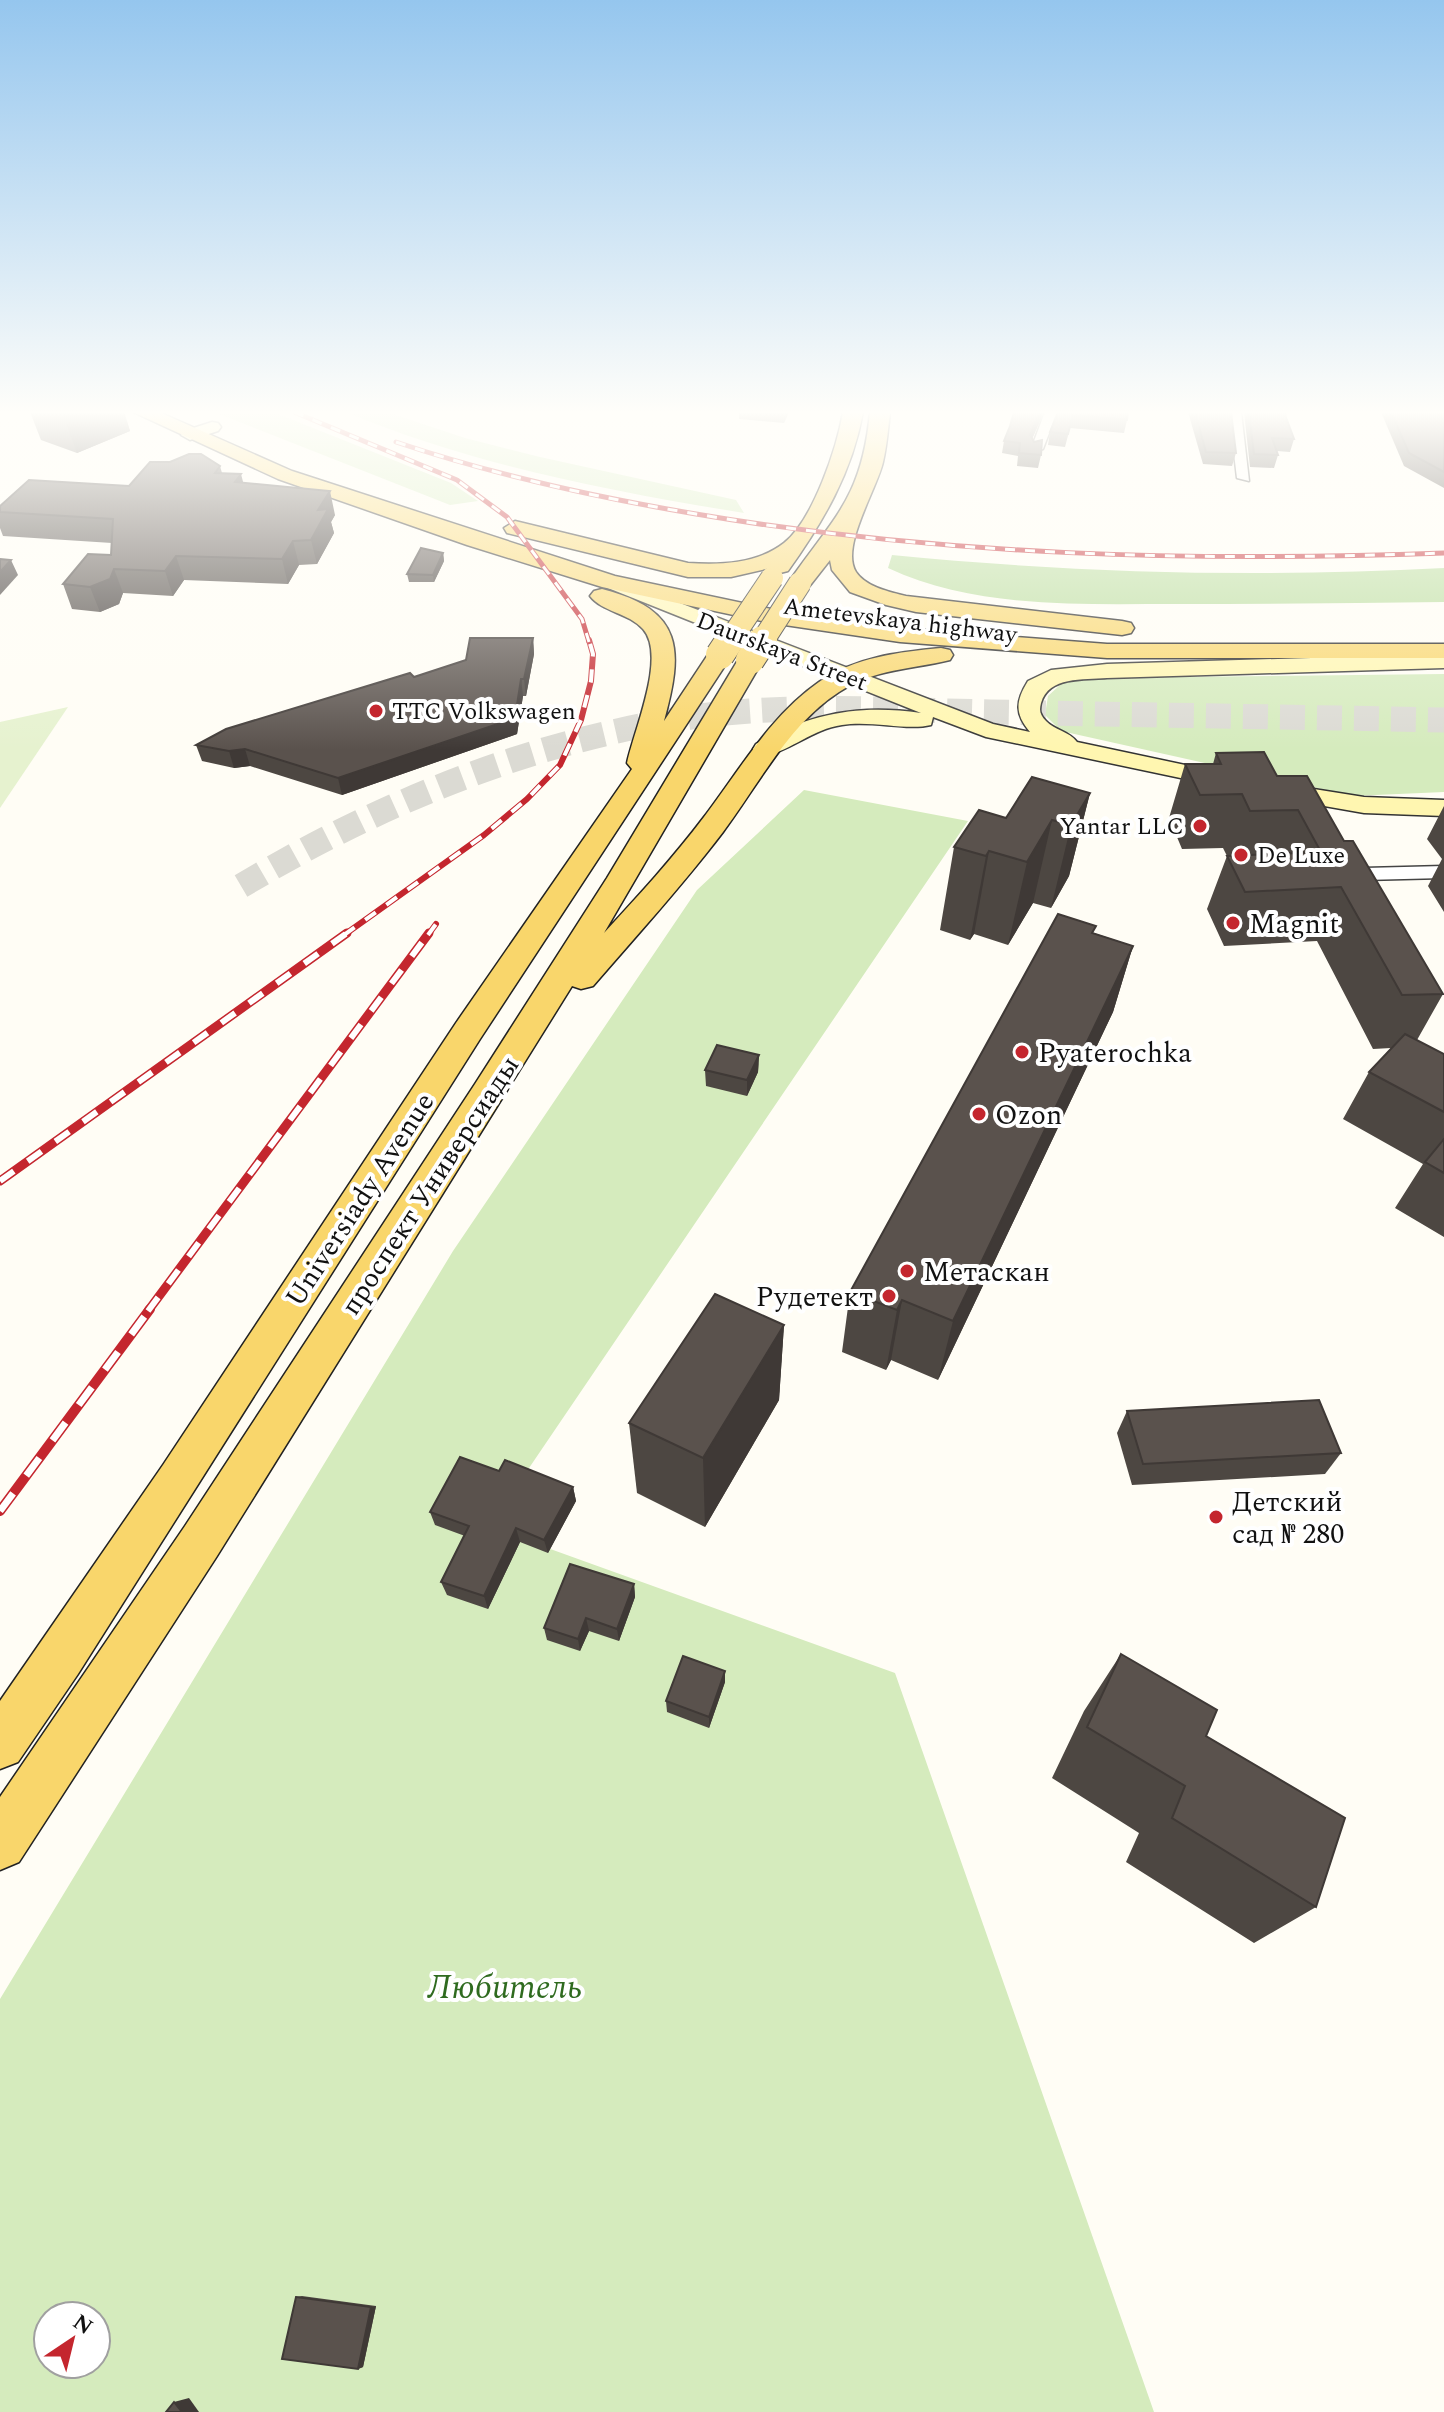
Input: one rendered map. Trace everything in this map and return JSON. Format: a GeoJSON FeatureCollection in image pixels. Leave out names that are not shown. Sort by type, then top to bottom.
{"type":"FeatureCollection","features":[{"type":"Feature","properties":{"kind":"main road"},"geometry":{"type":"LineString","coordinates":[[403,525],[446,543],[627,604],[657,626],[665,641],[668,657],[644,740],[639,782]]}},
{"type":"Feature","properties":{"kind":"main road","name":"Daurskaya Street"},"geometry":{"type":"LineString","coordinates":[[449,525],[610,582]]}},
{"type":"Feature","properties":{"kind":"main road","name":"Ametevskaya highway"},"geometry":{"type":"LineString","coordinates":[[466,525],[703,592],[787,608],[1000,634],[1240,640],[1444,637]]}},
{"type":"Feature","properties":{"kind":"main road"},"geometry":{"type":"LineString","coordinates":[[494,525],[688,570],[751,568],[779,557],[796,545]]}},
{"type":"Feature","properties":{"kind":"main road","name":"проспект Универсиады"},"geometry":{"type":"LineString","coordinates":[[0,1843],[133,1649],[640,851],[772,578],[808,525]]}},
{"type":"Feature","properties":{"kind":"main road","name":"проспект Универсиады"},"geometry":{"type":"LineString","coordinates":[[735,658],[847,525]]}},
{"type":"Feature","properties":{"kind":"main road"},"geometry":{"type":"LineString","coordinates":[[848,525],[841,557],[844,570],[855,583],[884,598],[916,605],[1240,640]]}},
{"type":"Feature","properties":{"kind":"main road","name":"Ametevskaya highway"},"geometry":{"type":"LineString","coordinates":[[610,582],[855,630],[973,642],[1107,651],[1444,651]]}},
{"type":"Feature","properties":{"kind":"main road"},"geometry":{"type":"LineString","coordinates":[[509,1059],[714,824],[765,749],[818,692],[844,676],[886,662],[923,655],[1107,651]]}},
{"type":"Feature","properties":{"kind":"main road","name":"Universiady Avenue"},"geometry":{"type":"LineString","coordinates":[[0,1744],[82,1627],[469,1028],[639,782],[735,658]]}},
{"type":"Feature","properties":{"kind":"street","name":"Daurskaya Street"},"geometry":{"type":"LineString","coordinates":[[610,582],[986,730],[1294,795],[1364,805],[1444,808]]}},
{"type":"Feature","properties":{"kind":"street"},"geometry":{"type":"LineString","coordinates":[[1099,755],[1041,730],[1030,717],[1028,708],[1036,686],[1051,677],[1107,671],[1444,661]]}},
{"type":"Feature","properties":{"kind":"street"},"geometry":{"type":"LineString","coordinates":[[765,749],[809,725],[840,716],[869,713],[986,730]]}},
{"type":"Feature","properties":{"kind":"street"},"geometry":{"type":"LineString","coordinates":[[1380,900],[1364,874],[1444,872]]}},
{"type":"Feature","properties":{"kind":"green space"},"geometry":{"type":"Polygon","coordinates":[[[892,555],[1030,566],[1168,572],[1306,573],[1444,568],[1444,602],[1103,604],[1029,601],[957,591],[922,581],[888,568],[892,555]]]}},
{"type":"Feature","properties":{"kind":"green space"},"geometry":{"type":"Polygon","coordinates":[[[1444,674],[1444,792],[1353,796],[1061,731],[1045,715],[1048,696],[1061,684],[1079,678],[1444,674]]]}},
{"type":"Feature","properties":{"kind":"green space"},"geometry":{"type":"Polygon","coordinates":[[[68,707],[0,808],[0,722],[68,707]]]}},
{"type":"Feature","properties":{"kind":"green space","name":"Любитель"},"geometry":{"type":"Polygon","coordinates":[[[804,790],[968,821],[489,1527],[895,1673],[1154,2412],[0,2412],[0,1999],[453,1251],[697,890],[804,790]]]}},
{"type":"Feature","properties":{"kind":"building"},"geometry":{"type":"Polygon","coordinates":[[[113,525],[319,525],[311,540],[293,541],[282,559],[176,556],[165,571],[114,569],[110,579],[90,587],[63,584],[88,554],[111,555],[113,525]]]}},
{"type":"Feature","properties":{"kind":"building"},"geometry":{"type":"Polygon","coordinates":[[[421,548],[443,553],[433,575],[407,574],[421,548]]]}},
{"type":"Feature","properties":{"kind":"building"},"geometry":{"type":"Polygon","coordinates":[[[0,559],[11,560],[0,572],[0,559]]]}},
{"type":"Feature","properties":{"kind":"building"},"geometry":{"type":"Polygon","coordinates":[[[470,638],[533,638],[524,679],[521,679],[515,718],[338,778],[245,749],[229,751],[196,745],[226,729],[410,673],[414,677],[466,660],[470,638]]]}},
{"type":"Feature","properties":{"kind":"building"},"geometry":{"type":"Polygon","coordinates":[[[1264,752],[1277,776],[1307,776],[1344,841],[1353,841],[1443,994],[1402,995],[1341,887],[1245,892],[1227,856],[1321,852],[1298,810],[1250,811],[1242,794],[1200,795],[1185,764],[1221,764],[1216,753],[1264,752]]]}},
{"type":"Feature","properties":{"kind":"building"},"geometry":{"type":"Polygon","coordinates":[[[1032,777],[1090,793],[1071,825],[1052,820],[1027,862],[989,851],[986,856],[954,847],[979,810],[1006,818],[1032,777]]]}},
{"type":"Feature","properties":{"kind":"building"},"geometry":{"type":"Polygon","coordinates":[[[1058,914],[1096,926],[1092,933],[1133,946],[953,1321],[902,1300],[897,1310],[850,1292],[1058,914]]]}},
{"type":"Feature","properties":{"kind":"building"},"geometry":{"type":"Polygon","coordinates":[[[1405,1034],[1444,1054],[1444,1112],[1369,1072],[1405,1034]]]}},
{"type":"Feature","properties":{"kind":"building"},"geometry":{"type":"Polygon","coordinates":[[[717,1045],[759,1055],[747,1080],[705,1070],[717,1045]]]}},
{"type":"Feature","properties":{"kind":"building"},"geometry":{"type":"Polygon","coordinates":[[[1444,1139],[1444,1173],[1425,1162],[1444,1139]]]}},
{"type":"Feature","properties":{"kind":"building"},"geometry":{"type":"Polygon","coordinates":[[[715,1294],[784,1325],[703,1458],[629,1423],[715,1294]]]}},
{"type":"Feature","properties":{"kind":"building"},"geometry":{"type":"Polygon","coordinates":[[[1319,1400],[1341,1453],[1143,1464],[1127,1411],[1319,1400]]]}},
{"type":"Feature","properties":{"kind":"building"},"geometry":{"type":"Polygon","coordinates":[[[460,1457],[499,1471],[505,1460],[573,1487],[544,1540],[516,1528],[484,1596],[441,1582],[469,1526],[430,1512],[460,1457]]]}},
{"type":"Feature","properties":{"kind":"building"},"geometry":{"type":"Polygon","coordinates":[[[570,1564],[634,1584],[617,1629],[586,1618],[578,1639],[544,1628],[570,1564]]]}},
{"type":"Feature","properties":{"kind":"building"},"geometry":{"type":"Polygon","coordinates":[[[1121,1654],[1217,1710],[1206,1736],[1345,1818],[1316,1907],[1172,1818],[1185,1786],[1087,1727],[1121,1654]]]}},
{"type":"Feature","properties":{"kind":"building"},"geometry":{"type":"Polygon","coordinates":[[[683,1656],[725,1671],[709,1717],[666,1701],[683,1656]]]}},
{"type":"Feature","properties":{"kind":"building"},"geometry":{"type":"Polygon","coordinates":[[[296,2297],[371,2307],[358,2369],[282,2359],[296,2297]]]}},
{"type":"Feature","properties":{"kind":"building"},"geometry":{"type":"Polygon","coordinates":[[[174,2402],[182,2412],[166,2412],[174,2402]]]}},
{"type":"Feature","properties":{"kind":"tunnel"},"geometry":{"type":"LineString","coordinates":[[241,886],[347,828],[458,779],[573,742],[692,717],[766,710],[841,708],[1444,720]]}},
{"type":"Feature","properties":{"kind":"railway"},"geometry":{"type":"LineString","coordinates":[[513,525],[582,619],[589,642]]}},
{"type":"Feature","properties":{"kind":"railway"},"geometry":{"type":"LineString","coordinates":[[766,525],[882,539],[1069,553],[1256,557],[1444,553]]}},
{"type":"Feature","properties":{"kind":"railway"},"geometry":{"type":"LineString","coordinates":[[344,935],[484,835],[527,799],[560,765],[581,720],[591,681],[593,654],[589,640]]}},
{"type":"Feature","properties":{"kind":"railway"},"geometry":{"type":"LineString","coordinates":[[428,935],[436,924]]}},
{"type":"Feature","properties":{"kind":"railway"},"geometry":{"type":"LineString","coordinates":[[0,1181],[347,933]]}},
{"type":"Feature","properties":{"kind":"railway"},"geometry":{"type":"LineString","coordinates":[[148,1311],[429,933]]}},
{"type":"Feature","properties":{"kind":"railway"},"geometry":{"type":"LineString","coordinates":[[0,1511],[150,1309]]}},
{"type":"Feature","properties":{"kind":"place","name":"ТТС Volkswagen"},"geometry":{"type":"Point","coordinates":[376,711]}},
{"type":"Feature","properties":{"kind":"place","name":"Yantar LLC"},"geometry":{"type":"Point","coordinates":[1200,826]}},
{"type":"Feature","properties":{"kind":"place","name":"De Luxe"},"geometry":{"type":"Point","coordinates":[1241,855]}},
{"type":"Feature","properties":{"kind":"place","name":"Magnit"},"geometry":{"type":"Point","coordinates":[1233,923]}},
{"type":"Feature","properties":{"kind":"place","name":"Pyaterochka"},"geometry":{"type":"Point","coordinates":[1022,1052]}},
{"type":"Feature","properties":{"kind":"place","name":"Ozon"},"geometry":{"type":"Point","coordinates":[979,1114]}},
{"type":"Feature","properties":{"kind":"place","name":"Метаскан"},"geometry":{"type":"Point","coordinates":[907,1271]}},
{"type":"Feature","properties":{"kind":"place","name":"Рудетект"},"geometry":{"type":"Point","coordinates":[889,1296]}},
{"type":"Feature","properties":{"kind":"place","name":"Детский сад № 280"},"geometry":{"type":"Point","coordinates":[1216,1517]}}]}
